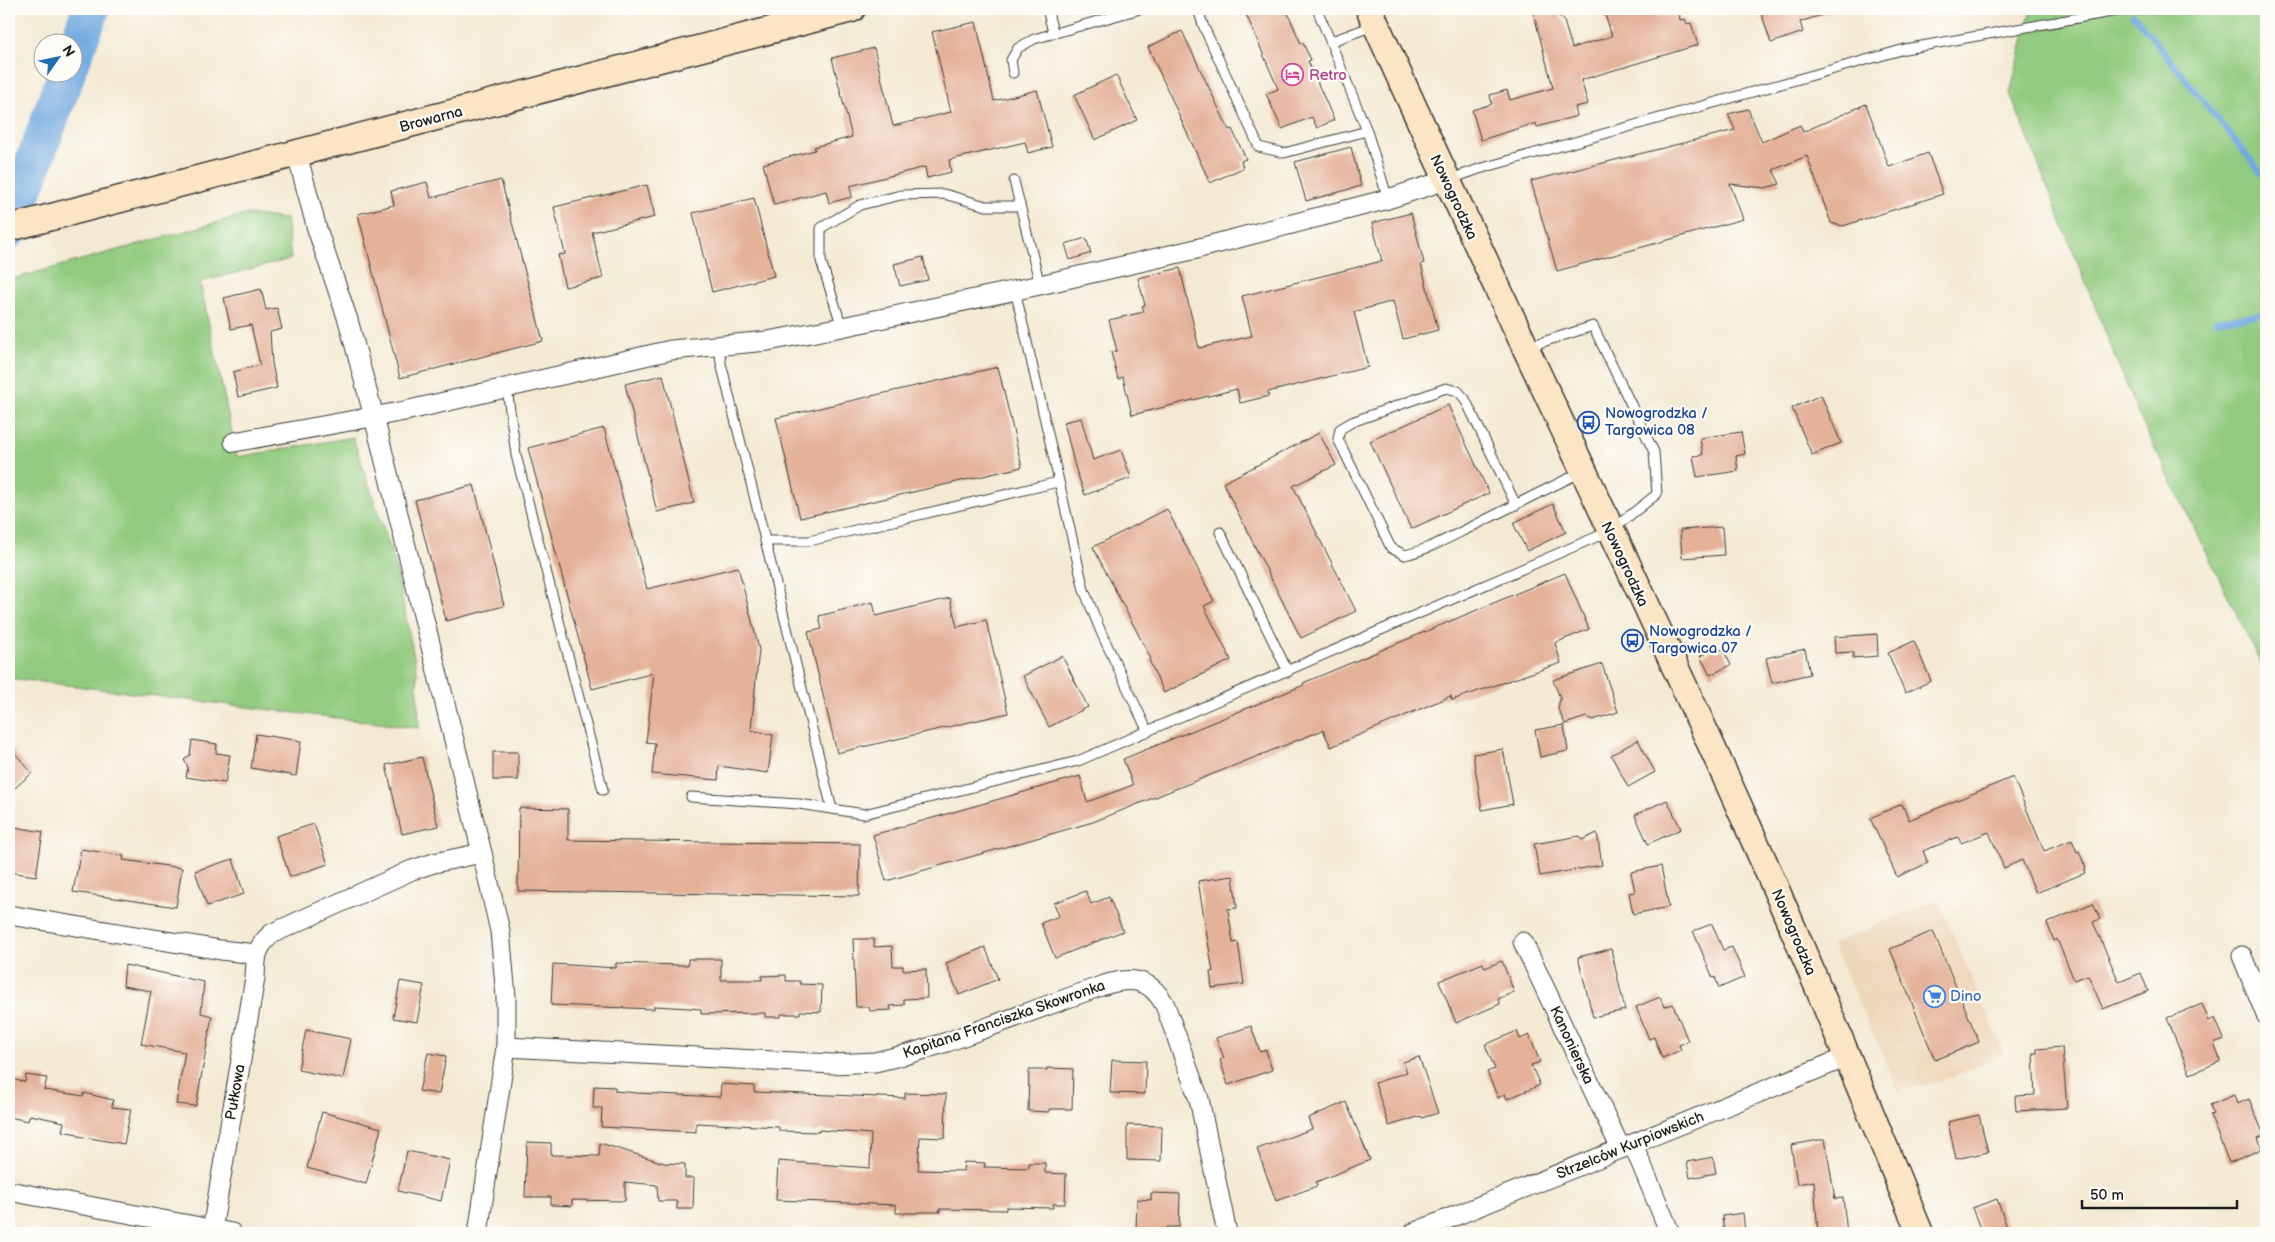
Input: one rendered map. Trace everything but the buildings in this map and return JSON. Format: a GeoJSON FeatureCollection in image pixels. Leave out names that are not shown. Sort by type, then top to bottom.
{"type":"FeatureCollection","features":[{"type":"Feature","properties":{"kind":"main road","name":"Browarna"},"geometry":{"type":"LineString","coordinates":[[9,228],[852,9]]}},
{"type":"Feature","properties":{"kind":"main road","name":"Nowogrodzka"},"geometry":{"type":"LineString","coordinates":[[1372,17],[1524,348],[1754,839],[1920,1233]]}},
{"type":"Feature","properties":{"kind":"street"},"geometry":{"type":"LineString","coordinates":[[297,154],[317,229],[348,320],[374,417],[500,931],[507,1013],[506,1047],[478,1233]]}},
{"type":"Feature","properties":{"kind":"street"},"geometry":{"type":"LineString","coordinates":[[234,442],[374,417],[671,350],[768,341],[1040,285],[1192,250],[1388,199],[1446,180]]}},
{"type":"Feature","properties":{"kind":"street"},"geometry":{"type":"LineString","coordinates":[[9,915],[221,950],[256,954],[262,942],[271,934],[388,880],[434,863],[482,852]]}},
{"type":"Feature","properties":{"kind":"street","name":"Kanonierska"},"geometry":{"type":"LineString","coordinates":[[1522,942],[1670,1233]]}},
{"type":"Feature","properties":{"kind":"street","name":"Pułkowa"},"geometry":{"type":"LineString","coordinates":[[212,1230],[254,978],[256,954]]}},
{"type":"Feature","properties":{"kind":"street"},"geometry":{"type":"LineString","coordinates":[[2242,956],[2266,1015]]}},
{"type":"Feature","properties":{"kind":"street","name":"Kapitana Franciszka Skowronka"},"geometry":{"type":"LineString","coordinates":[[506,1047],[833,1064],[875,1062],[947,1042],[1014,1016],[1122,979],[1137,981],[1154,991],[1165,1005],[1199,1099],[1228,1233]]}},
{"type":"Feature","properties":{"kind":"street","name":"Strzelców Kurpiowskich"},"geometry":{"type":"LineString","coordinates":[[1413,1233],[1847,1057]]}},
{"type":"Feature","properties":{"kind":"street"},"geometry":{"type":"LineString","coordinates":[[9,1191],[232,1233]]}},
{"type":"Feature","properties":{"kind":"lane"},"geometry":{"type":"LineString","coordinates":[[1047,9],[1054,32]]}},
{"type":"Feature","properties":{"kind":"lane"},"geometry":{"type":"LineString","coordinates":[[1013,73],[1011,60],[1018,48],[1034,39],[1140,9]]}},
{"type":"Feature","properties":{"kind":"lane"},"geometry":{"type":"LineString","coordinates":[[1198,9],[1203,25],[1259,147],[1284,153],[1366,131]]}},
{"type":"Feature","properties":{"kind":"lane"},"geometry":{"type":"LineString","coordinates":[[1317,9],[1332,42],[1366,131],[1388,199]]}},
{"type":"Feature","properties":{"kind":"lane"},"geometry":{"type":"LineString","coordinates":[[1446,180],[1905,49],[2128,9]]}},
{"type":"Feature","properties":{"kind":"lane"},"geometry":{"type":"LineString","coordinates":[[1332,42],[1372,17]]}},
{"type":"Feature","properties":{"kind":"lane"},"geometry":{"type":"LineString","coordinates":[[1014,181],[1040,285]]}},
{"type":"Feature","properties":{"kind":"lane"},"geometry":{"type":"LineString","coordinates":[[842,327],[821,261],[821,228],[860,205],[901,195],[944,194],[986,206],[1020,206]]}},
{"type":"Feature","properties":{"kind":"lane"},"geometry":{"type":"LineString","coordinates":[[1015,289],[1084,590],[1101,632],[1148,732]]}},
{"type":"Feature","properties":{"kind":"lane"},"geometry":{"type":"LineString","coordinates":[[691,797],[799,804],[864,814],[1078,761],[1288,672],[1610,531],[1657,494],[1654,452],[1593,326],[1524,348]]}},
{"type":"Feature","properties":{"kind":"lane"},"geometry":{"type":"LineString","coordinates":[[719,347],[721,364],[832,809]]}},
{"type":"Feature","properties":{"kind":"lane"},"geometry":{"type":"LineString","coordinates":[[506,388],[516,455],[603,790]]}},
{"type":"Feature","properties":{"kind":"lane"},"geometry":{"type":"LineString","coordinates":[[1516,504],[1465,399],[1458,391],[1446,388],[1352,422],[1340,429],[1338,439],[1391,548],[1405,555],[1422,551],[1582,472]]}},
{"type":"Feature","properties":{"kind":"lane"},"geometry":{"type":"LineString","coordinates":[[765,541],[809,541],[1058,482]]}},
{"type":"Feature","properties":{"kind":"lane"},"geometry":{"type":"LineString","coordinates":[[1220,532],[1288,672]]}},
{"type":"Feature","properties":{"kind":"shaded area"},"geometry":{"type":"Polygon","coordinates":[[[1938,899],[2004,1054],[1942,1081],[1898,1091],[1832,944],[1938,899]]]}},
{"type":"Feature","properties":{"kind":"green space"},"geometry":{"type":"Polygon","coordinates":[[[2031,9],[2266,9],[2266,673],[2138,414],[2010,93],[2031,9]]]}},
{"type":"Feature","properties":{"kind":"green space"},"geometry":{"type":"Polygon","coordinates":[[[247,214],[286,219],[291,259],[200,282],[237,457],[353,437],[395,563],[417,672],[419,728],[9,678],[9,280],[247,214]]]}},
{"type":"Feature","properties":{"kind":"waterway"},"geometry":{"type":"LineString","coordinates":[[82,33],[91,9]]}},
{"type":"Feature","properties":{"kind":"waterway"},"geometry":{"type":"LineString","coordinates":[[2133,14],[2266,179]]}},
{"type":"Feature","properties":{"kind":"waterway"},"geometry":{"type":"LineString","coordinates":[[9,230],[63,82]]}},
{"type":"Feature","properties":{"kind":"waterway"},"geometry":{"type":"LineString","coordinates":[[2216,321],[2266,314]]}},
{"type":"Feature","properties":{"kind":"place","name":"Retro"},"geometry":{"type":"Point","coordinates":[1293,75]}},
{"type":"Feature","properties":{"kind":"place","name":"Nowogrodzka / Targowica 08"},"geometry":{"type":"Point","coordinates":[1589,422]}},
{"type":"Feature","properties":{"kind":"place","name":"Nowogrodzka / Targowica 07"},"geometry":{"type":"Point","coordinates":[1633,640]}},
{"type":"Feature","properties":{"kind":"place","name":"Dino"},"geometry":{"type":"Point","coordinates":[1934,996]}}]}
